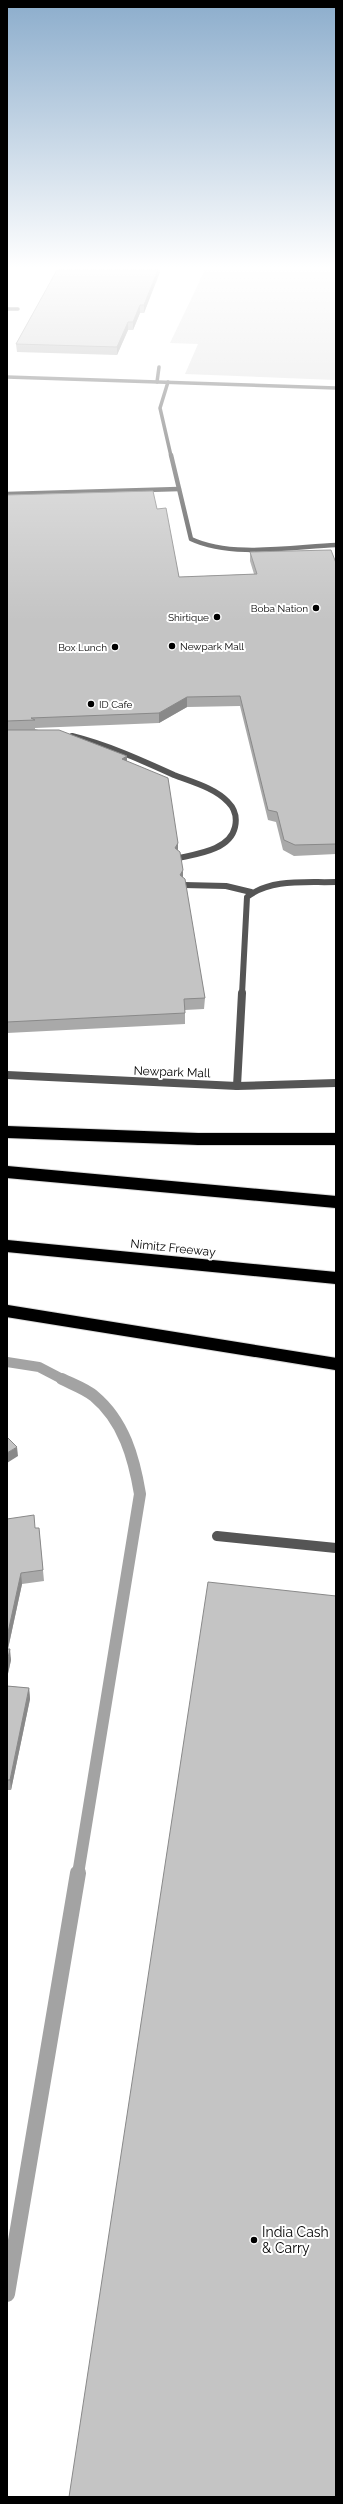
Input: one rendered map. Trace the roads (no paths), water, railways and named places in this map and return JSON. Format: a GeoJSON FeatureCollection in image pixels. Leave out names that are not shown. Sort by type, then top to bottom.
{"type":"FeatureCollection","features":[{"type":"Feature","properties":{"kind":"highway"},"geometry":{"type":"LineString","coordinates":[[7,1132],[198,1139],[336,1138]]}},
{"type":"Feature","properties":{"kind":"highway"},"geometry":{"type":"LineString","coordinates":[[7,1172],[336,1202]]}},
{"type":"Feature","properties":{"kind":"highway","name":"Nimitz Freeway"},"geometry":{"type":"LineString","coordinates":[[7,1246],[336,1278]]}},
{"type":"Feature","properties":{"kind":"highway"},"geometry":{"type":"LineString","coordinates":[[7,1311],[336,1364]]}},
{"type":"Feature","properties":{"kind":"street"},"geometry":{"type":"LineString","coordinates":[[167,387],[160,408],[190,537],[199,544],[239,548],[336,545]]}},
{"type":"Feature","properties":{"kind":"street"},"geometry":{"type":"LineString","coordinates":[[304,387],[336,388]]}},
{"type":"Feature","properties":{"kind":"street"},"geometry":{"type":"LineString","coordinates":[[7,494],[179,489]]}},
{"type":"Feature","properties":{"kind":"street"},"geometry":{"type":"LineString","coordinates":[[63,735],[86,739],[106,746],[196,784],[227,801],[236,813],[235,827],[230,838],[216,848],[179,858]]}},
{"type":"Feature","properties":{"kind":"street"},"geometry":{"type":"LineString","coordinates":[[237,1086],[245,903],[251,892],[267,885],[336,882]]}},
{"type":"Feature","properties":{"kind":"street"},"geometry":{"type":"LineString","coordinates":[[184,885],[215,883],[234,886],[251,892]]}},
{"type":"Feature","properties":{"kind":"street","name":"Newpark Mall"},"geometry":{"type":"LineString","coordinates":[[7,1075],[237,1086],[336,1083]]}},
{"type":"Feature","properties":{"kind":"street"},"geometry":{"type":"LineString","coordinates":[[217,1536],[336,1548]]}},
{"type":"Feature","properties":{"kind":"waterway"},"geometry":{"type":"LineString","coordinates":[[7,1362],[39,1367],[63,1379]]}},
{"type":"Feature","properties":{"kind":"waterway"},"geometry":{"type":"LineString","coordinates":[[63,1379],[91,1393],[113,1417],[131,1454],[140,1494],[78,1874]]}},
{"type":"Feature","properties":{"kind":"waterway"},"geometry":{"type":"LineString","coordinates":[[7,2294],[78,1873]]}},
{"type":"Feature","properties":{"kind":"place","name":"Boba Nation"},"geometry":{"type":"Point","coordinates":[316,608]}},
{"type":"Feature","properties":{"kind":"place","name":"Shirtique"},"geometry":{"type":"Point","coordinates":[217,617]}},
{"type":"Feature","properties":{"kind":"place","name":"Newpark Mall"},"geometry":{"type":"Point","coordinates":[172,646]}},
{"type":"Feature","properties":{"kind":"place","name":"Box Lunch"},"geometry":{"type":"Point","coordinates":[115,647]}},
{"type":"Feature","properties":{"kind":"place","name":"ID Cafe"},"geometry":{"type":"Point","coordinates":[91,704]}},
{"type":"Feature","properties":{"kind":"place","name":"India Cash & Carry"},"geometry":{"type":"Point","coordinates":[254,2240]}}]}
